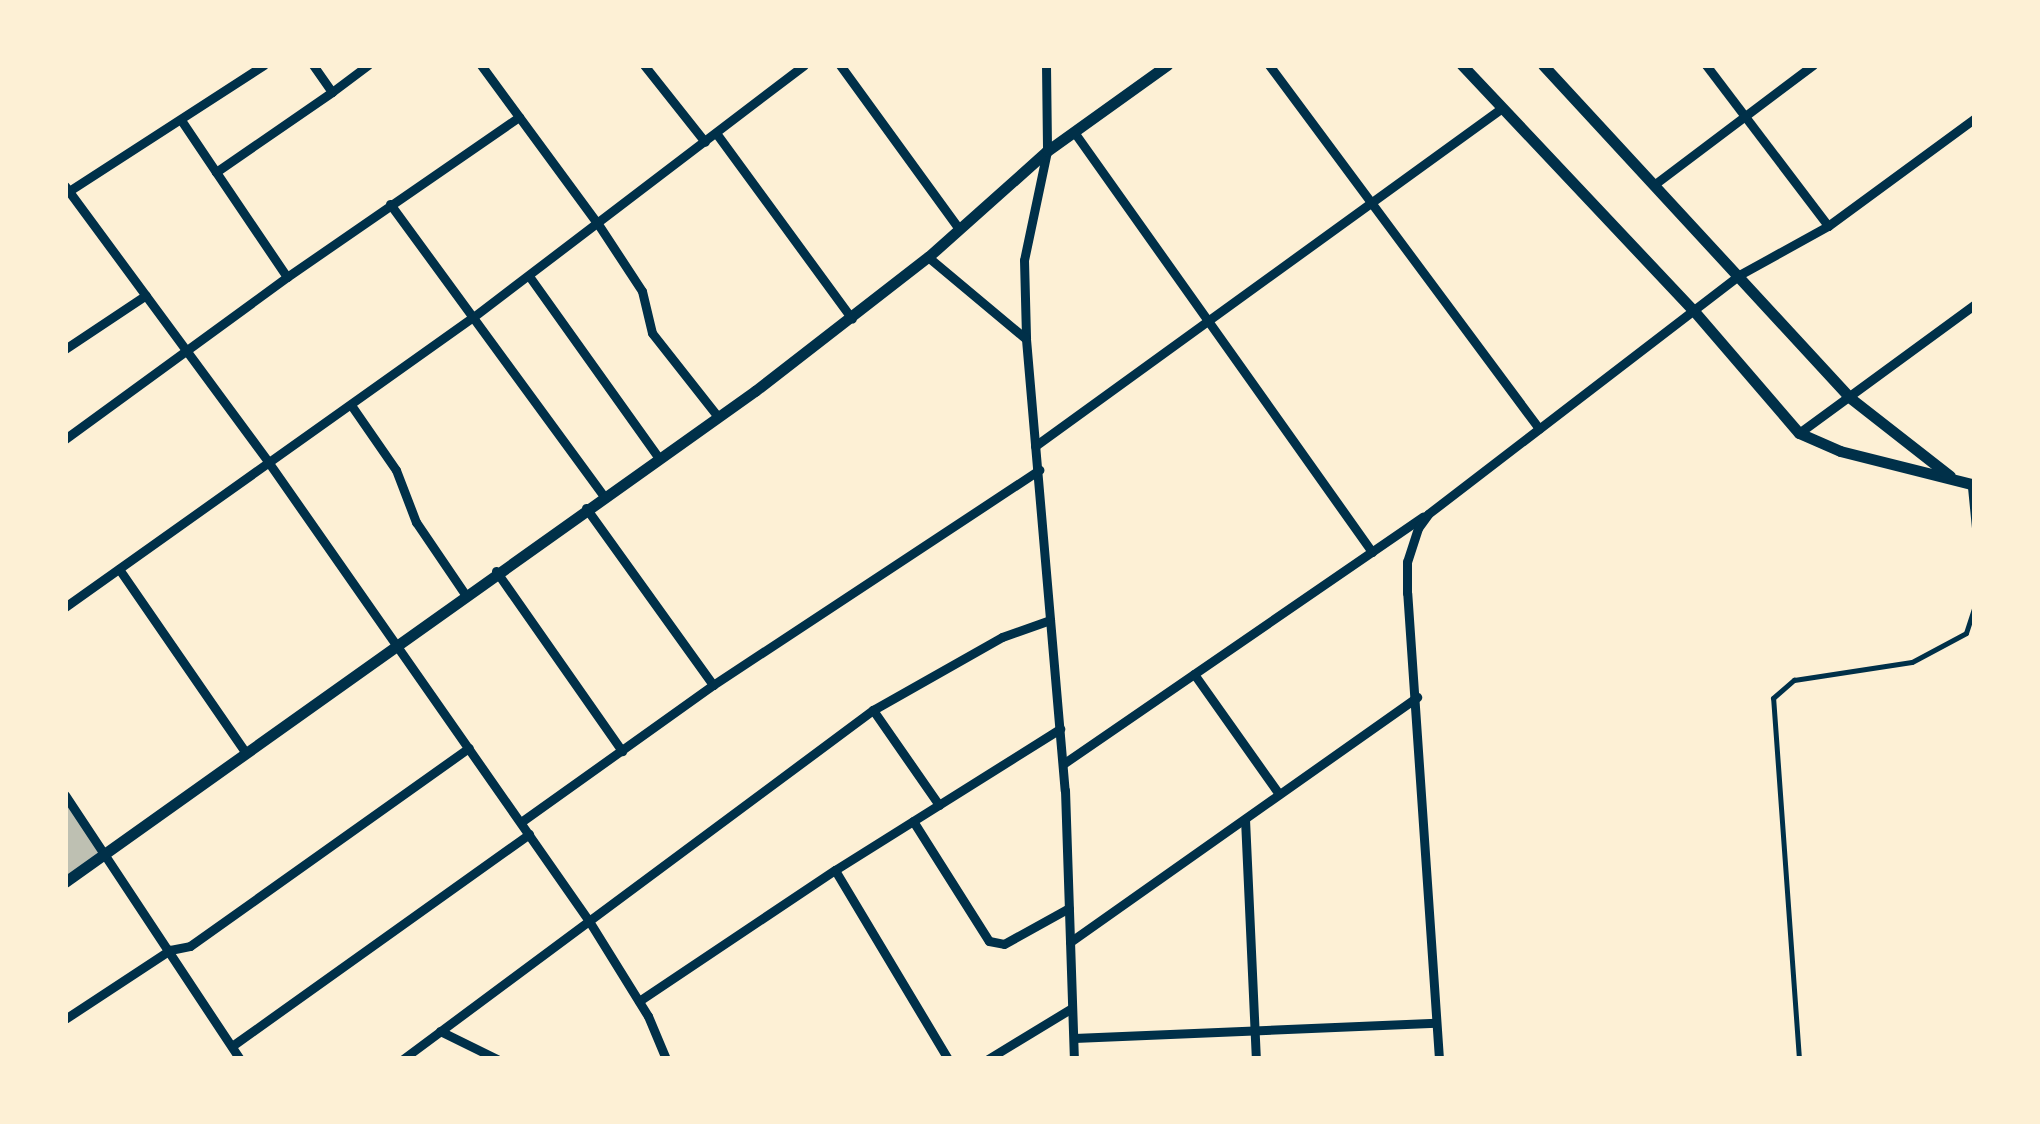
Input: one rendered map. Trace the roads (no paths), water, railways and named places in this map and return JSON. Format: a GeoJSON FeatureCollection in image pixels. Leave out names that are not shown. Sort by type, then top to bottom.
{"type":"FeatureCollection","features":[{"type":"Feature","properties":{"kind":"street"},"geometry":{"type":"LineString","coordinates":[[264,65],[67,189],[269,462],[590,921],[639,1001],[666,1059]]}},
{"type":"Feature","properties":{"kind":"street"},"geometry":{"type":"LineString","coordinates":[[313,65],[332,92]]}},
{"type":"Feature","properties":{"kind":"street"},"geometry":{"type":"LineString","coordinates":[[216,172],[368,65]]}},
{"type":"Feature","properties":{"kind":"street"},"geometry":{"type":"LineString","coordinates":[[480,65],[598,224],[642,291],[652,334],[718,417]]}},
{"type":"Feature","properties":{"kind":"street"},"geometry":{"type":"LineString","coordinates":[[644,65],[705,142]]}},
{"type":"Feature","properties":{"kind":"street"},"geometry":{"type":"LineString","coordinates":[[65,608],[472,318],[804,65]]}},
{"type":"Feature","properties":{"kind":"street"},"geometry":{"type":"LineString","coordinates":[[840,65],[959,229]]}},
{"type":"Feature","properties":{"kind":"street"},"geometry":{"type":"LineString","coordinates":[[1046,65],[1047,151],[1028,216],[1026,339],[1060,729],[1074,1059]]}},
{"type":"Feature","properties":{"kind":"street"},"geometry":{"type":"LineString","coordinates":[[65,882],[244,750],[852,319],[1047,151],[1167,65]]}},
{"type":"Feature","properties":{"kind":"street"},"geometry":{"type":"LineString","coordinates":[[1269,65],[1539,428]]}},
{"type":"Feature","properties":{"kind":"street"},"geometry":{"type":"LineString","coordinates":[[1462,65],[1694,310],[1799,433],[1840,451],[1968,484]]}},
{"type":"Feature","properties":{"kind":"street"},"geometry":{"type":"LineString","coordinates":[[1706,65],[1828,226]]}},
{"type":"Feature","properties":{"kind":"street"},"geometry":{"type":"LineString","coordinates":[[1656,184],[1812,65]]}},
{"type":"Feature","properties":{"kind":"street"},"geometry":{"type":"LineString","coordinates":[[1550,67],[1849,398],[1968,484]]}},
{"type":"Feature","properties":{"kind":"street"},"geometry":{"type":"LineString","coordinates":[[1035,446],[1502,108]]}},
{"type":"Feature","properties":{"kind":"street"},"geometry":{"type":"LineString","coordinates":[[65,439],[287,277],[518,117]]}},
{"type":"Feature","properties":{"kind":"street"},"geometry":{"type":"LineString","coordinates":[[1062,764],[1428,514],[1741,274],[1828,226],[1975,118]]}},
{"type":"Feature","properties":{"kind":"street"},"geometry":{"type":"LineString","coordinates":[[181,120],[287,277]]}},
{"type":"Feature","properties":{"kind":"street"},"geometry":{"type":"LineString","coordinates":[[1074,132],[1372,552]]}},
{"type":"Feature","properties":{"kind":"street"},"geometry":{"type":"LineString","coordinates":[[716,133],[852,319]]}},
{"type":"Feature","properties":{"kind":"street"},"geometry":{"type":"LineString","coordinates":[[390,204],[604,496]]}},
{"type":"Feature","properties":{"kind":"street"},"geometry":{"type":"LineString","coordinates":[[928,257],[1026,339]]}},
{"type":"Feature","properties":{"kind":"street"},"geometry":{"type":"LineString","coordinates":[[529,276],[659,458]]}},
{"type":"Feature","properties":{"kind":"street"},"geometry":{"type":"LineString","coordinates":[[65,349],[146,295]]}},
{"type":"Feature","properties":{"kind":"street"},"geometry":{"type":"LineString","coordinates":[[1799,433],[1975,304]]}},
{"type":"Feature","properties":{"kind":"street"},"geometry":{"type":"LineString","coordinates":[[351,405],[396,470],[416,522],[465,594]]}},
{"type":"Feature","properties":{"kind":"street"},"geometry":{"type":"LineString","coordinates":[[521,822],[713,685],[1039,470]]}},
{"type":"Feature","properties":{"kind":"street"},"geometry":{"type":"LineString","coordinates":[[586,508],[713,685]]}},
{"type":"Feature","properties":{"kind":"street"},"geometry":{"type":"LineString","coordinates":[[1428,514],[1407,562],[1439,1059]]}},
{"type":"Feature","properties":{"kind":"street"},"geometry":{"type":"LineString","coordinates":[[120,568],[244,750]]}},
{"type":"Feature","properties":{"kind":"street"},"geometry":{"type":"LineString","coordinates":[[496,571],[622,751]]}},
{"type":"Feature","properties":{"kind":"street"},"geometry":{"type":"LineString","coordinates":[[403,1059],[872,710],[1002,637],[1050,620]]}},
{"type":"Feature","properties":{"kind":"street"},"geometry":{"type":"LineString","coordinates":[[1194,674],[1279,794]]}},
{"type":"Feature","properties":{"kind":"street"},"geometry":{"type":"LineString","coordinates":[[1070,942],[1417,697]]}},
{"type":"Feature","properties":{"kind":"street"},"geometry":{"type":"LineString","coordinates":[[872,710],[939,805]]}},
{"type":"Feature","properties":{"kind":"street"},"geometry":{"type":"LineString","coordinates":[[639,1001],[835,870],[1060,729]]}},
{"type":"Feature","properties":{"kind":"street"},"geometry":{"type":"LineString","coordinates":[[65,1020],[170,950],[190,946],[469,748]]}},
{"type":"Feature","properties":{"kind":"street"},"geometry":{"type":"LineString","coordinates":[[65,795],[106,849],[240,1059]]}},
{"type":"Feature","properties":{"kind":"street"},"geometry":{"type":"LineString","coordinates":[[1245,818],[1256,1059]]}},
{"type":"Feature","properties":{"kind":"street"},"geometry":{"type":"LineString","coordinates":[[912,821],[988,941],[1004,944],[1069,908]]}},
{"type":"Feature","properties":{"kind":"street"},"geometry":{"type":"LineString","coordinates":[[232,1046],[528,834]]}},
{"type":"Feature","properties":{"kind":"street"},"geometry":{"type":"LineString","coordinates":[[835,870],[948,1059]]}},
{"type":"Feature","properties":{"kind":"street"},"geometry":{"type":"LineString","coordinates":[[988,1059],[1072,1008]]}},
{"type":"Feature","properties":{"kind":"street"},"geometry":{"type":"LineString","coordinates":[[1074,1038],[1436,1023]]}},
{"type":"Feature","properties":{"kind":"street"},"geometry":{"type":"LineString","coordinates":[[440,1031],[498,1059]]}},
{"type":"Feature","properties":{"kind":"lane"},"geometry":{"type":"LineString","coordinates":[[1968,484],[1975,538]]}},
{"type":"Feature","properties":{"kind":"lane"},"geometry":{"type":"LineString","coordinates":[[1799,1058],[1773,698],[1794,680],[1912,662],[1966,632],[1975,606]]}}]}
